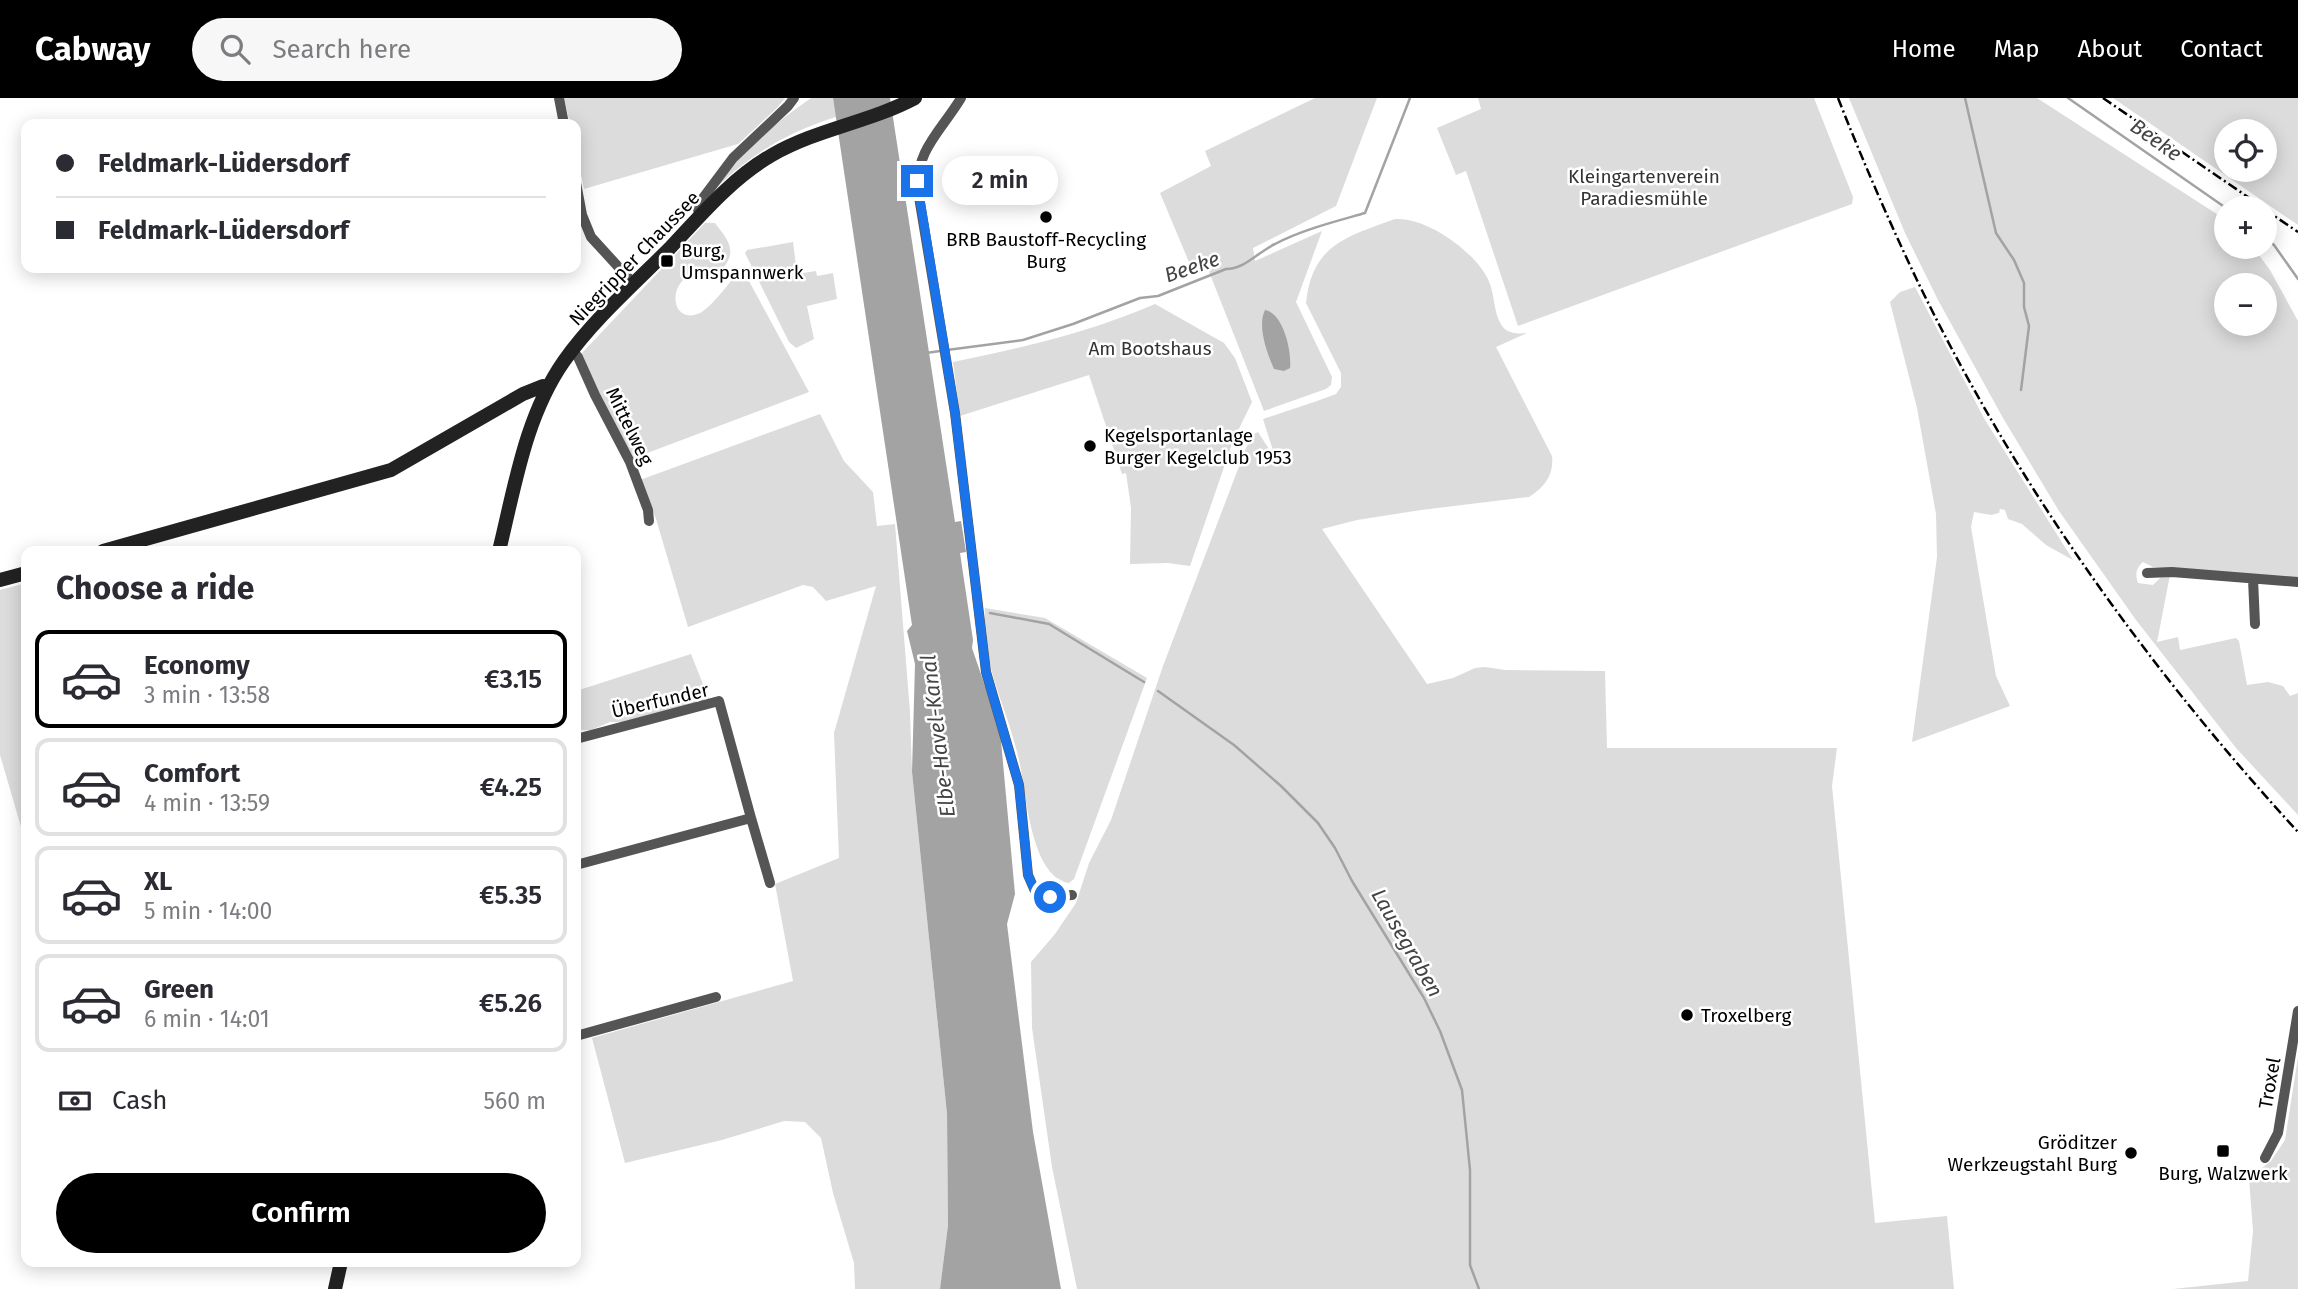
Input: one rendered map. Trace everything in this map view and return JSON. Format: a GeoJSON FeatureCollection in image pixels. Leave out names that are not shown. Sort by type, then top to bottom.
{"type":"FeatureCollection","features":[{"type":"Feature","properties":{"kind":"main road","name":"Niegripper Chaussee"},"geometry":{"type":"LineString","coordinates":[[500,546],[527,437],[548,387],[572,350],[700,217],[754,167],[783,149],[915,98]]}},
{"type":"Feature","properties":{"kind":"main road"},"geometry":{"type":"LineString","coordinates":[[121,546],[391,470],[523,394],[539,387],[548,387]]}},
{"type":"Feature","properties":{"kind":"main road"},"geometry":{"type":"LineString","coordinates":[[0,580],[21,574]]}},
{"type":"Feature","properties":{"kind":"main road"},"geometry":{"type":"LineString","coordinates":[[335,1289],[340,1267]]}},
{"type":"Feature","properties":{"kind":"street"},"geometry":{"type":"LineString","coordinates":[[559,98],[563,119]]}},
{"type":"Feature","properties":{"kind":"street"},"geometry":{"type":"LineString","coordinates":[[700,217],[697,206],[717,177],[793,98]]}},
{"type":"Feature","properties":{"kind":"street"},"geometry":{"type":"LineString","coordinates":[[961,98],[926,149],[917,174],[918,191],[955,413],[986,672],[1017,776],[1028,875],[1035,891],[1041,895],[1072,895]]}},
{"type":"Feature","properties":{"kind":"street"},"geometry":{"type":"LineString","coordinates":[[581,210],[591,237],[634,285]]}},
{"type":"Feature","properties":{"kind":"street","name":"Mittelweg"},"geometry":{"type":"LineString","coordinates":[[572,350],[579,357],[595,396],[630,462],[648,510],[649,521]]}},
{"type":"Feature","properties":{"kind":"street"},"geometry":{"type":"LineString","coordinates":[[2147,573],[2172,572],[2298,582]]}},
{"type":"Feature","properties":{"kind":"street"},"geometry":{"type":"LineString","coordinates":[[2253,579],[2255,624]]}},
{"type":"Feature","properties":{"kind":"street","name":"Überfunder"},"geometry":{"type":"LineString","coordinates":[[581,738],[719,701],[770,883]]}},
{"type":"Feature","properties":{"kind":"street"},"geometry":{"type":"LineString","coordinates":[[581,864],[751,818]]}},
{"type":"Feature","properties":{"kind":"street"},"geometry":{"type":"LineString","coordinates":[[581,1035],[716,997]]}},
{"type":"Feature","properties":{"kind":"street","name":"Troxel"},"geometry":{"type":"LineString","coordinates":[[2265,1158],[2278,1133],[2298,1011]]}},
{"type":"Feature","properties":{"kind":"green space"},"geometry":{"type":"Polygon","coordinates":[[[564,98],[785,98],[738,144],[584,189],[581,174],[581,119],[569,119],[564,98]]]}},
{"type":"Feature","properties":{"kind":"green space"},"geometry":{"type":"Polygon","coordinates":[[[811,98],[833,98],[836,117],[817,123],[766,148],[736,170],[707,197],[755,143],[811,98]]]}},
{"type":"Feature","properties":{"kind":"green space"},"geometry":{"type":"Polygon","coordinates":[[[1315,98],[1377,98],[1336,206],[1253,248],[1255,261],[1322,231],[1296,302],[1332,377],[1331,385],[1264,411],[1206,264],[1194,274],[1160,193],[1211,166],[1205,151],[1315,98]]]}},
{"type":"Feature","properties":{"kind":"green space","name":"Kleingartenverein Paradiesmühle"},"geometry":{"type":"Polygon","coordinates":[[[1478,98],[1814,98],[1853,197],[1852,204],[1518,326],[1466,171],[1456,175],[1437,128],[1481,109],[1478,98]]]}},
{"type":"Feature","properties":{"kind":"green space"},"geometry":{"type":"Polygon","coordinates":[[[1849,98],[2037,98],[2214,212],[2214,259],[2262,259],[2270,270],[2272,273],[2214,273],[2214,336],[2277,336],[2277,283],[2298,321],[2298,578],[2153,567],[2143,562],[2137,577],[2138,583],[2153,585],[2161,577],[2170,575],[2157,642],[2178,637],[2180,650],[2236,638],[2239,641],[2247,685],[2268,682],[2283,686],[2290,696],[2298,693],[2298,815],[2236,748],[2136,620],[2059,511],[2003,418],[1938,300],[1905,233],[1849,98]]]}},
{"type":"Feature","properties":{"kind":"green space"},"geometry":{"type":"Polygon","coordinates":[[[2113,98],[2298,98],[2298,225],[2277,211],[2277,196],[2256,196],[2235,182],[2277,182],[2277,119],[2214,119],[2214,167],[2113,98]]]}},
{"type":"Feature","properties":{"kind":"green space"},"geometry":{"type":"Polygon","coordinates":[[[1395,219],[1421,224],[1461,247],[1488,279],[1497,315],[1504,329],[1527,333],[1496,347],[1552,456],[1552,469],[1544,485],[1529,497],[1421,510],[1357,520],[1322,529],[1427,684],[1485,667],[1505,670],[1605,671],[1607,748],[1837,748],[1832,786],[1875,1223],[1947,1216],[1954,1289],[1077,1289],[1052,1167],[1032,1028],[1031,962],[1055,934],[1076,903],[1089,863],[1111,820],[1163,666],[1246,448],[1258,432],[1276,460],[1263,419],[1336,394],[1341,387],[1341,373],[1306,303],[1316,268],[1334,246],[1395,219]]]}},
{"type":"Feature","properties":{"kind":"green space"},"geometry":{"type":"Polygon","coordinates":[[[705,223],[715,223],[729,244],[730,255],[724,267],[695,273],[681,283],[675,297],[679,310],[691,315],[705,310],[742,268],[809,392],[634,458],[606,411],[582,353],[705,223]]]}},
{"type":"Feature","properties":{"kind":"green space"},"geometry":{"type":"Polygon","coordinates":[[[793,242],[797,274],[816,271],[817,276],[833,273],[837,299],[807,306],[814,339],[796,348],[789,342],[745,253],[747,250],[793,242]]]}},
{"type":"Feature","properties":{"kind":"green space"},"geometry":{"type":"Polygon","coordinates":[[[1915,287],[1985,420],[2073,560],[2046,545],[2022,524],[2008,519],[2005,510],[2000,509],[1999,513],[1991,515],[1974,512],[1971,527],[1996,676],[2010,706],[1912,742],[1937,557],[1936,514],[1917,408],[1890,302],[1900,292],[1915,287]]]}},
{"type":"Feature","properties":{"kind":"green space","name":"Am Bootshaus"},"geometry":{"type":"Polygon","coordinates":[[[1155,304],[1224,343],[1235,358],[1252,402],[1233,441],[1190,566],[1168,563],[1130,564],[1131,508],[1126,473],[1122,474],[1089,375],[960,416],[953,362],[1080,331],[1155,304]]]}},
{"type":"Feature","properties":{"kind":"green space"},"geometry":{"type":"Polygon","coordinates":[[[820,414],[844,461],[873,492],[877,526],[895,524],[910,712],[912,772],[947,1114],[948,1225],[940,1289],[855,1289],[854,1263],[833,1193],[821,1138],[805,1122],[784,1121],[722,1140],[625,1163],[592,1038],[793,981],[775,884],[839,858],[834,733],[876,586],[826,601],[813,587],[803,585],[688,627],[656,519],[640,480],[820,414]]]}},
{"type":"Feature","properties":{"kind":"green space"},"geometry":{"type":"Polygon","coordinates":[[[21,584],[21,827],[0,755],[0,590],[21,584]]]}},
{"type":"Feature","properties":{"kind":"green space"},"geometry":{"type":"Polygon","coordinates":[[[985,608],[1045,618],[1147,678],[1074,879],[1069,883],[1056,877],[1046,865],[1032,830],[1014,740],[991,668],[985,608]]]}},
{"type":"Feature","properties":{"kind":"green space"},"geometry":{"type":"Polygon","coordinates":[[[691,654],[709,699],[624,722],[610,722],[591,730],[581,730],[581,689],[691,654]]]}},
{"type":"Feature","properties":{"kind":"green space"},"geometry":{"type":"Polygon","coordinates":[[[2298,1057],[2298,1289],[2173,1289],[2248,1281],[2253,1231],[2249,1178],[2271,1161],[2285,1140],[2298,1057]]]}},
{"type":"Feature","properties":{"kind":"water","name":"Elbe-Havel-Kanal"},"geometry":{"type":"Polygon","coordinates":[[[833,98],[890,98],[955,522],[961,521],[966,552],[960,553],[972,648],[1000,730],[1015,894],[1007,924],[1033,1132],[1061,1289],[940,1289],[948,1225],[947,1114],[912,772],[915,664],[907,631],[912,625],[833,98]]]}},
{"type":"Feature","properties":{"kind":"water"},"geometry":{"type":"Polygon","coordinates":[[[1265,310],[1277,318],[1288,343],[1290,368],[1284,371],[1274,369],[1266,348],[1262,331],[1265,310]]]}},
{"type":"Feature","properties":{"kind":"waterway","name":"Beeke"},"geometry":{"type":"LineString","coordinates":[[947,350],[1023,340],[1073,324],[1140,298],[1158,296],[1239,266],[1285,239],[1365,213],[1410,98]]}},
{"type":"Feature","properties":{"kind":"waterway"},"geometry":{"type":"LineString","coordinates":[[1965,98],[1996,233],[2014,260],[2024,283],[2024,307],[2029,326],[2021,390]]}},
{"type":"Feature","properties":{"kind":"waterway","name":"Beeke"},"geometry":{"type":"LineString","coordinates":[[2068,98],[2214,200]]}},
{"type":"Feature","properties":{"kind":"waterway","name":"Beeke"},"geometry":{"type":"LineString","coordinates":[[2277,249],[2298,279]]}},
{"type":"Feature","properties":{"kind":"waterway","name":"Beeke"},"geometry":{"type":"LineString","coordinates":[[926,353],[940,351]]}},
{"type":"Feature","properties":{"kind":"waterway","name":"Lausegraben"},"geometry":{"type":"LineString","coordinates":[[990,613],[1049,624],[1144,682]]}},
{"type":"Feature","properties":{"kind":"waterway","name":"Lausegraben"},"geometry":{"type":"LineString","coordinates":[[1158,691],[1234,745],[1318,823],[1424,998],[1440,1031],[1462,1090],[1470,1170],[1470,1265],[1479,1289]]}},
{"type":"Feature","properties":{"kind":"railway"},"geometry":{"type":"LineString","coordinates":[[1838,98],[1875,189],[1954,354],[2040,499],[2136,638],[2242,769],[2298,832]]}},
{"type":"Feature","properties":{"kind":"railway"},"geometry":{"type":"LineString","coordinates":[[2103,98],[2246,196]]}},
{"type":"Feature","properties":{"kind":"railway"},"geometry":{"type":"LineString","coordinates":[[2277,218],[2298,232]]}},
{"type":"Feature","properties":{"kind":"place","name":"BRB Baustoff-Recycling Burg"},"geometry":{"type":"Point","coordinates":[1046,217]}},
{"type":"Feature","properties":{"kind":"place","name":"Burg, Umspannwerk"},"geometry":{"type":"Point","coordinates":[667,261]}},
{"type":"Feature","properties":{"kind":"place","name":"Kegelsportanlage Burger Kegelclub 1953"},"geometry":{"type":"Point","coordinates":[1090,446]}},
{"type":"Feature","properties":{"kind":"place","name":"Troxelberg"},"geometry":{"type":"Point","coordinates":[1687,1015]}},
{"type":"Feature","properties":{"kind":"place","name":"Burg, Walzwerk"},"geometry":{"type":"Point","coordinates":[2223,1151]}},
{"type":"Feature","properties":{"kind":"place","name":"Gröditzer Werkzeugstahl Burg"},"geometry":{"type":"Point","coordinates":[2131,1153]}},
{"type":"Feature","properties":{"kind":"route"},"geometry":{"type":"LineString","coordinates":[[917,181],[955,413],[986,672],[1016,768],[1022,800],[1028,875],[1035,891],[1050,897]]}}]}
